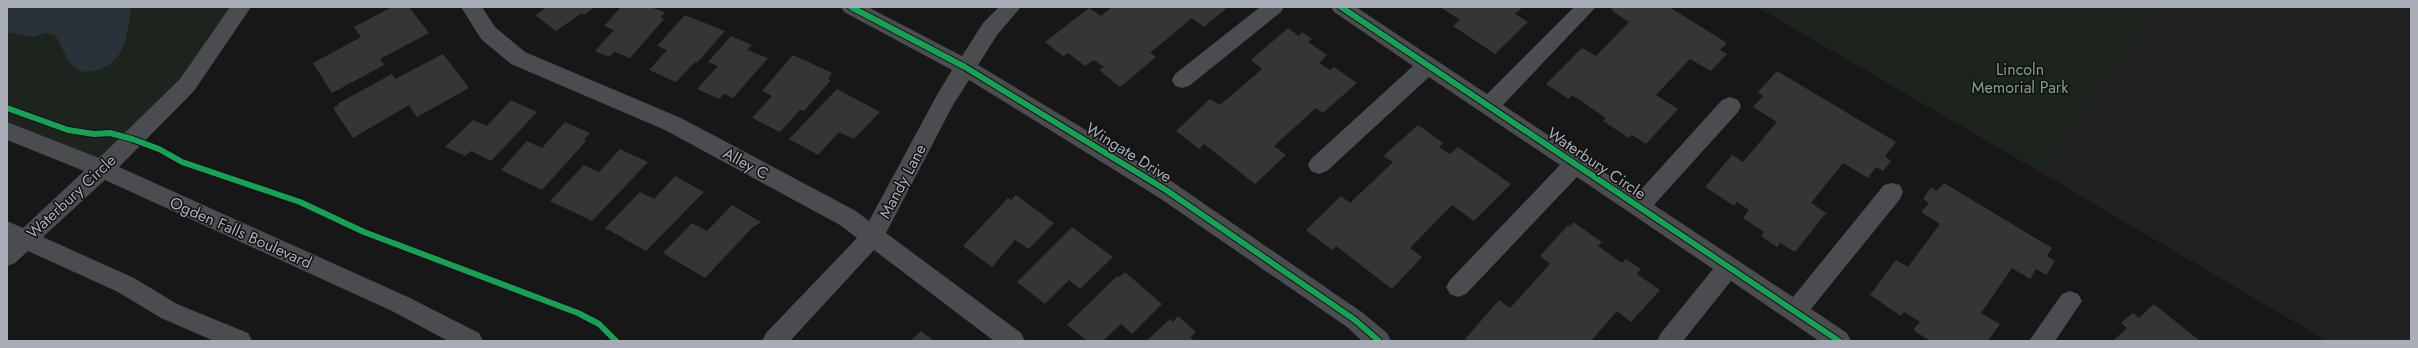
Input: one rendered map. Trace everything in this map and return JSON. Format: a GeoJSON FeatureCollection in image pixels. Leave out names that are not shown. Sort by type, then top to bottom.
{"type":"FeatureCollection","features":[{"type":"Feature","properties":{"kind":"street","name":"Waterbury Circle"},"geometry":{"type":"LineString","coordinates":[[7,256],[16,235],[102,169],[187,85],[241,7]]}},
{"type":"Feature","properties":{"kind":"street","name":"Alley C"},"geometry":{"type":"LineString","coordinates":[[471,7],[488,33],[518,58],[673,124],[848,218],[1013,341]]}},
{"type":"Feature","properties":{"kind":"street","name":"Wingate Drive"},"geometry":{"type":"LineString","coordinates":[[851,7],[965,67],[1166,190],[1355,320],[1379,341]]}},
{"type":"Feature","properties":{"kind":"street","name":"Mandy Lane"},"geometry":{"type":"LineString","coordinates":[[774,341],[873,236],[945,99],[990,30],[1011,7]]}},
{"type":"Feature","properties":{"kind":"street"},"geometry":{"type":"LineString","coordinates":[[1182,80],[1274,7]]}},
{"type":"Feature","properties":{"kind":"street"},"geometry":{"type":"LineString","coordinates":[[1488,106],[1586,7]]}},
{"type":"Feature","properties":{"kind":"street","name":"Waterbury Circle"},"geometry":{"type":"LineString","coordinates":[[1353,10],[1428,65],[1488,106],[1839,341]]}},
{"type":"Feature","properties":{"kind":"street"},"geometry":{"type":"LineString","coordinates":[[1319,164],[1428,65]]}},
{"type":"Feature","properties":{"kind":"street"},"geometry":{"type":"LineString","coordinates":[[1639,207],[1730,106]]}},
{"type":"Feature","properties":{"kind":"street","name":"Ogden Falls Boulevard"},"geometry":{"type":"LineString","coordinates":[[7,131],[102,169],[400,304],[472,341]]}},
{"type":"Feature","properties":{"kind":"street"},"geometry":{"type":"LineString","coordinates":[[1458,286],[1575,164]]}},
{"type":"Feature","properties":{"kind":"street"},"geometry":{"type":"LineString","coordinates":[[1795,312],[1892,192]]}},
{"type":"Feature","properties":{"kind":"street"},"geometry":{"type":"LineString","coordinates":[[16,235],[126,285],[169,311],[240,341]]}},
{"type":"Feature","properties":{"kind":"street"},"geometry":{"type":"LineString","coordinates":[[1669,341],[1728,267]]}},
{"type":"Feature","properties":{"kind":"street"},"geometry":{"type":"LineString","coordinates":[[2041,341],[2070,301]]}},
{"type":"Feature","properties":{"kind":"shaded area"},"geometry":{"type":"Polygon","coordinates":[[[7,7],[131,7],[127,35],[121,52],[109,65],[97,70],[86,72],[78,70],[70,63],[54,34],[46,33],[32,37],[7,32],[7,7]]]}},
{"type":"Feature","properties":{"kind":"shaded area"},"geometry":{"type":"Polygon","coordinates":[[[2160,7],[2411,7],[2411,341],[2327,341],[2040,172],[2160,7]]]}},
{"type":"Feature","properties":{"kind":"green space"},"geometry":{"type":"Polygon","coordinates":[[[7,7],[241,7],[187,85],[102,169],[7,131],[7,7]]]}},
{"type":"Feature","properties":{"kind":"green space","name":"Lincoln Memorial Park"},"geometry":{"type":"Polygon","coordinates":[[[1757,7],[2160,7],[2040,172],[1757,7]]]}},
{"type":"Feature","properties":{"kind":"building"},"geometry":{"type":"Polygon","coordinates":[[[392,7],[409,7],[429,33],[380,59],[384,65],[332,93],[313,63],[361,37],[354,27],[392,7]]]}},
{"type":"Feature","properties":{"kind":"building"},"geometry":{"type":"Polygon","coordinates":[[[547,7],[595,7],[584,15],[582,13],[556,31],[535,15],[547,7]]]}},
{"type":"Feature","properties":{"kind":"building"},"geometry":{"type":"Polygon","coordinates":[[[621,7],[650,7],[665,12],[661,18],[664,19],[630,58],[614,52],[609,57],[595,51],[614,30],[604,26],[621,7]]]}},
{"type":"Feature","properties":{"kind":"building"},"geometry":{"type":"Polygon","coordinates":[[[1112,7],[1228,7],[1204,27],[1192,18],[1150,53],[1156,57],[1120,87],[1099,70],[1104,67],[1094,60],[1085,66],[1068,53],[1063,56],[1045,42],[1089,8],[1101,16],[1112,7]]]}},
{"type":"Feature","properties":{"kind":"building"},"geometry":{"type":"Polygon","coordinates":[[[1440,7],[1523,7],[1515,14],[1528,22],[1495,54],[1453,26],[1460,20],[1440,7]]]}},
{"type":"Feature","properties":{"kind":"building"},"geometry":{"type":"Polygon","coordinates":[[[1614,7],[1669,7],[1727,43],[1720,50],[1727,54],[1711,71],[1690,59],[1656,95],[1678,109],[1646,144],[1632,135],[1629,138],[1603,121],[1606,118],[1572,95],[1569,99],[1546,84],[1582,48],[1596,56],[1629,22],[1611,9],[1614,7]]]}},
{"type":"Feature","properties":{"kind":"building"},"geometry":{"type":"Polygon","coordinates":[[[685,15],[725,31],[697,63],[695,62],[676,82],[649,70],[667,50],[657,46],[685,15]]]}},
{"type":"Feature","properties":{"kind":"building"},"geometry":{"type":"Polygon","coordinates":[[[1288,28],[1299,36],[1302,32],[1312,39],[1308,42],[1327,55],[1319,63],[1330,70],[1334,67],[1357,83],[1323,113],[1316,108],[1274,146],[1286,155],[1255,184],[1204,144],[1199,149],[1176,131],[1210,99],[1220,105],[1262,69],[1251,60],[1288,28]]]}},
{"type":"Feature","properties":{"kind":"building"},"geometry":{"type":"Polygon","coordinates":[[[731,36],[752,45],[747,50],[768,58],[733,98],[724,94],[719,99],[697,89],[718,66],[708,62],[731,36]]]}},
{"type":"Feature","properties":{"kind":"building"},"geometry":{"type":"Polygon","coordinates":[[[443,54],[469,88],[417,117],[409,105],[353,138],[333,108],[339,105],[337,104],[392,74],[395,79],[443,54]]]}},
{"type":"Feature","properties":{"kind":"building"},"geometry":{"type":"Polygon","coordinates":[[[793,55],[832,73],[828,79],[831,80],[804,111],[800,110],[780,132],[752,118],[772,96],[762,91],[793,55]]]}},
{"type":"Feature","properties":{"kind":"building"},"geometry":{"type":"Polygon","coordinates":[[[1777,71],[1896,142],[1885,156],[1891,161],[1883,171],[1876,167],[1868,178],[1843,163],[1811,203],[1826,213],[1795,252],[1780,243],[1777,247],[1761,236],[1764,232],[1743,218],[1749,210],[1737,202],[1734,206],[1705,187],[1732,155],[1743,162],[1777,122],[1753,107],[1763,96],[1758,92],[1777,71]]]}},
{"type":"Feature","properties":{"kind":"building"},"geometry":{"type":"Polygon","coordinates":[[[837,89],[880,112],[854,139],[839,132],[818,155],[789,139],[837,89]]]}},
{"type":"Feature","properties":{"kind":"building"},"geometry":{"type":"Polygon","coordinates":[[[511,100],[537,112],[491,161],[471,151],[465,156],[445,147],[473,120],[487,126],[511,100]]]}},
{"type":"Feature","properties":{"kind":"building"},"geometry":{"type":"Polygon","coordinates":[[[565,122],[590,133],[584,140],[586,141],[542,190],[501,170],[527,141],[542,148],[565,122]]]}},
{"type":"Feature","properties":{"kind":"building"},"geometry":{"type":"Polygon","coordinates":[[[1418,125],[1443,143],[1439,147],[1450,154],[1458,147],[1511,184],[1474,221],[1452,205],[1410,248],[1422,257],[1392,289],[1336,246],[1332,250],[1306,230],[1341,196],[1350,203],[1393,162],[1383,156],[1418,125]]]}},
{"type":"Feature","properties":{"kind":"building"},"geometry":{"type":"Polygon","coordinates":[[[620,149],[648,162],[592,221],[550,201],[584,165],[599,172],[620,149]]]}},
{"type":"Feature","properties":{"kind":"building"},"geometry":{"type":"Polygon","coordinates":[[[675,176],[704,192],[646,251],[605,228],[640,192],[654,199],[675,176]]]}},
{"type":"Feature","properties":{"kind":"building"},"geometry":{"type":"Polygon","coordinates":[[[1944,183],[2052,248],[2047,256],[2055,261],[2046,275],[2036,269],[2030,279],[2012,268],[1981,313],[2000,324],[1988,341],[1930,341],[1913,330],[1920,322],[1904,312],[1901,316],[1870,295],[1896,260],[1908,267],[1940,224],[1921,212],[1929,203],[1923,199],[1931,187],[1937,191],[1944,183]]]}},
{"type":"Feature","properties":{"kind":"building"},"geometry":{"type":"Polygon","coordinates":[[[1016,195],[1054,223],[1029,249],[1015,240],[992,267],[963,246],[1008,198],[1011,200],[1016,195]]]}},
{"type":"Feature","properties":{"kind":"building"},"geometry":{"type":"Polygon","coordinates":[[[732,205],[761,222],[752,228],[705,278],[663,253],[692,223],[707,231],[732,205]]]}},
{"type":"Feature","properties":{"kind":"building"},"geometry":{"type":"Polygon","coordinates":[[[1573,222],[1602,242],[1598,246],[1622,263],[1626,259],[1641,269],[1637,274],[1660,290],[1631,322],[1617,311],[1591,341],[1468,341],[1465,339],[1499,300],[1510,308],[1550,264],[1540,256],[1568,225],[1570,227],[1573,222]]]}},
{"type":"Feature","properties":{"kind":"building"},"geometry":{"type":"Polygon","coordinates":[[[1072,227],[1113,257],[1080,289],[1069,280],[1045,304],[1017,282],[1072,227]]]}},
{"type":"Feature","properties":{"kind":"building"},"geometry":{"type":"Polygon","coordinates":[[[1125,272],[1162,304],[1132,334],[1121,324],[1103,341],[1087,341],[1067,325],[1117,276],[1119,277],[1125,272]]]}},
{"type":"Feature","properties":{"kind":"building"},"geometry":{"type":"Polygon","coordinates":[[[2154,304],[2200,341],[2117,341],[2115,339],[2127,328],[2121,323],[2133,313],[2139,318],[2154,304]]]}},
{"type":"Feature","properties":{"kind":"building"},"geometry":{"type":"Polygon","coordinates":[[[1178,316],[1196,332],[1190,337],[1195,341],[1146,341],[1170,319],[1173,322],[1178,316]]]}},
{"type":"Feature","properties":{"kind":"building"},"geometry":{"type":"Polygon","coordinates":[[[921,331],[934,341],[910,341],[921,331]]]}},
{"type":"Feature","properties":{"kind":"cycle path"},"geometry":{"type":"LineString","coordinates":[[851,7],[965,67],[1166,190],[1355,320],[1379,341]]}},
{"type":"Feature","properties":{"kind":"cycle path"},"geometry":{"type":"LineString","coordinates":[[1341,7],[1839,341]]}},
{"type":"Feature","properties":{"kind":"cycle path"},"geometry":{"type":"LineString","coordinates":[[7,108],[68,130],[94,134],[110,133],[132,139],[159,149],[182,162],[300,202],[364,232],[578,313],[599,324],[616,341]]}}]}
